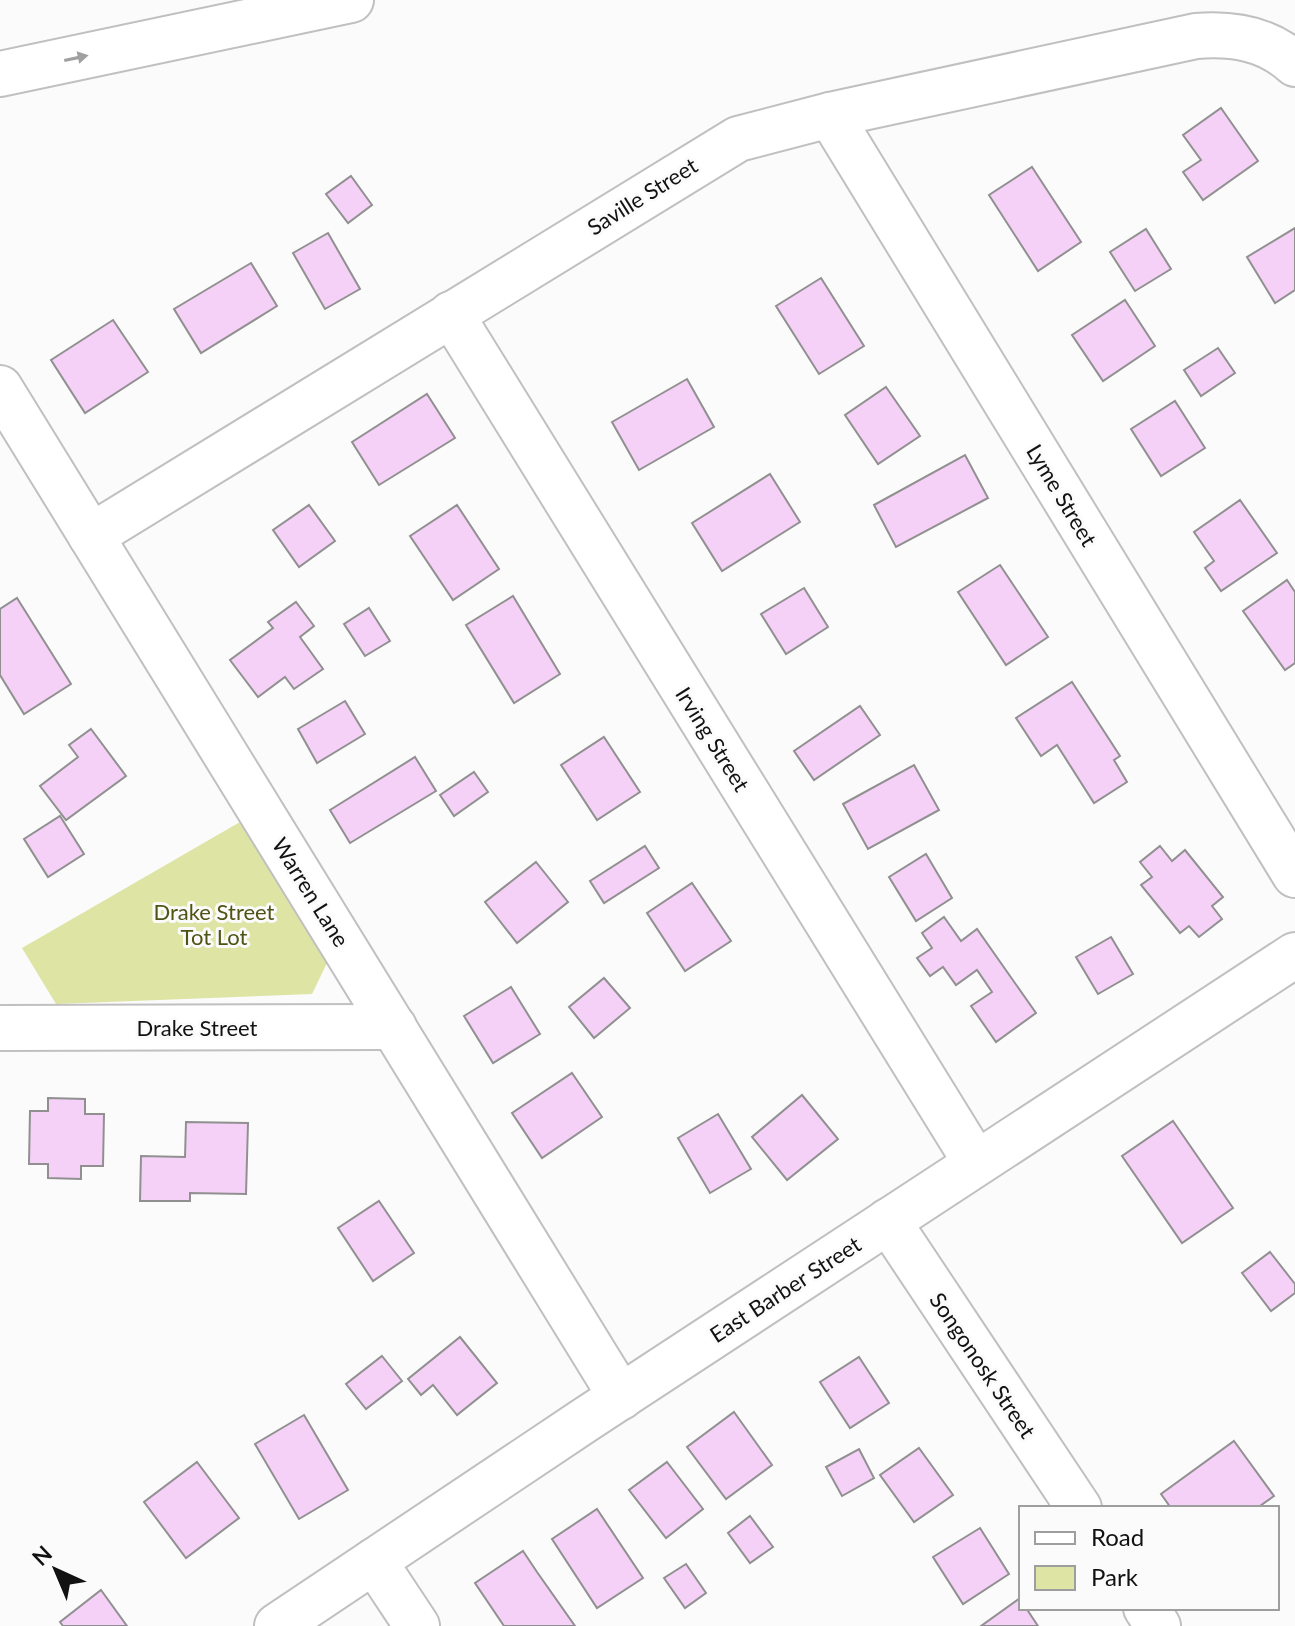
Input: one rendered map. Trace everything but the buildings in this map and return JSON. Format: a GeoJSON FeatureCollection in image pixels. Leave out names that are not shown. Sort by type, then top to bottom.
{"type":"FeatureCollection","features":[{"type":"Feature","properties":{"kind":"main road"},"geometry":{"type":"LineString","coordinates":[[0,74],[351,0]]}},
{"type":"Feature","properties":{"kind":"main road","name":"Saville Street"},"geometry":{"type":"LineString","coordinates":[[91,536],[738,139],[830,115],[1196,36],[1226,34],[1278,53]]}},
{"type":"Feature","properties":{"kind":"main road","name":"Lyme Street"},"geometry":{"type":"LineString","coordinates":[[830,115],[1295,875]]}},
{"type":"Feature","properties":{"kind":"main road","name":"Irving Street"},"geometry":{"type":"LineString","coordinates":[[451,314],[976,1163]]}},
{"type":"Feature","properties":{"kind":"main road","name":"Warren Lane"},"geometry":{"type":"LineString","coordinates":[[0,388],[621,1397]]}},
{"type":"Feature","properties":{"kind":"main road","name":"East Barber Street"},"geometry":{"type":"LineString","coordinates":[[277,1626],[1295,955]]}},
{"type":"Feature","properties":{"kind":"main road","name":"Drake Street"},"geometry":{"type":"LineString","coordinates":[[0,1028],[394,1027]]}},
{"type":"Feature","properties":{"kind":"main road","name":"Songonosk Street"},"geometry":{"type":"LineString","coordinates":[[888,1221],[1078,1506]]}},
{"type":"Feature","properties":{"kind":"main road"},"geometry":{"type":"LineString","coordinates":[[374,1561],[417,1626]]}},
{"type":"Feature","properties":{"kind":"green space","name":"Drake Street Tot Lot"},"geometry":{"type":"Polygon","coordinates":[[[240,822],[327,963],[312,994],[56,1004],[22,948],[240,822]]]}}]}
